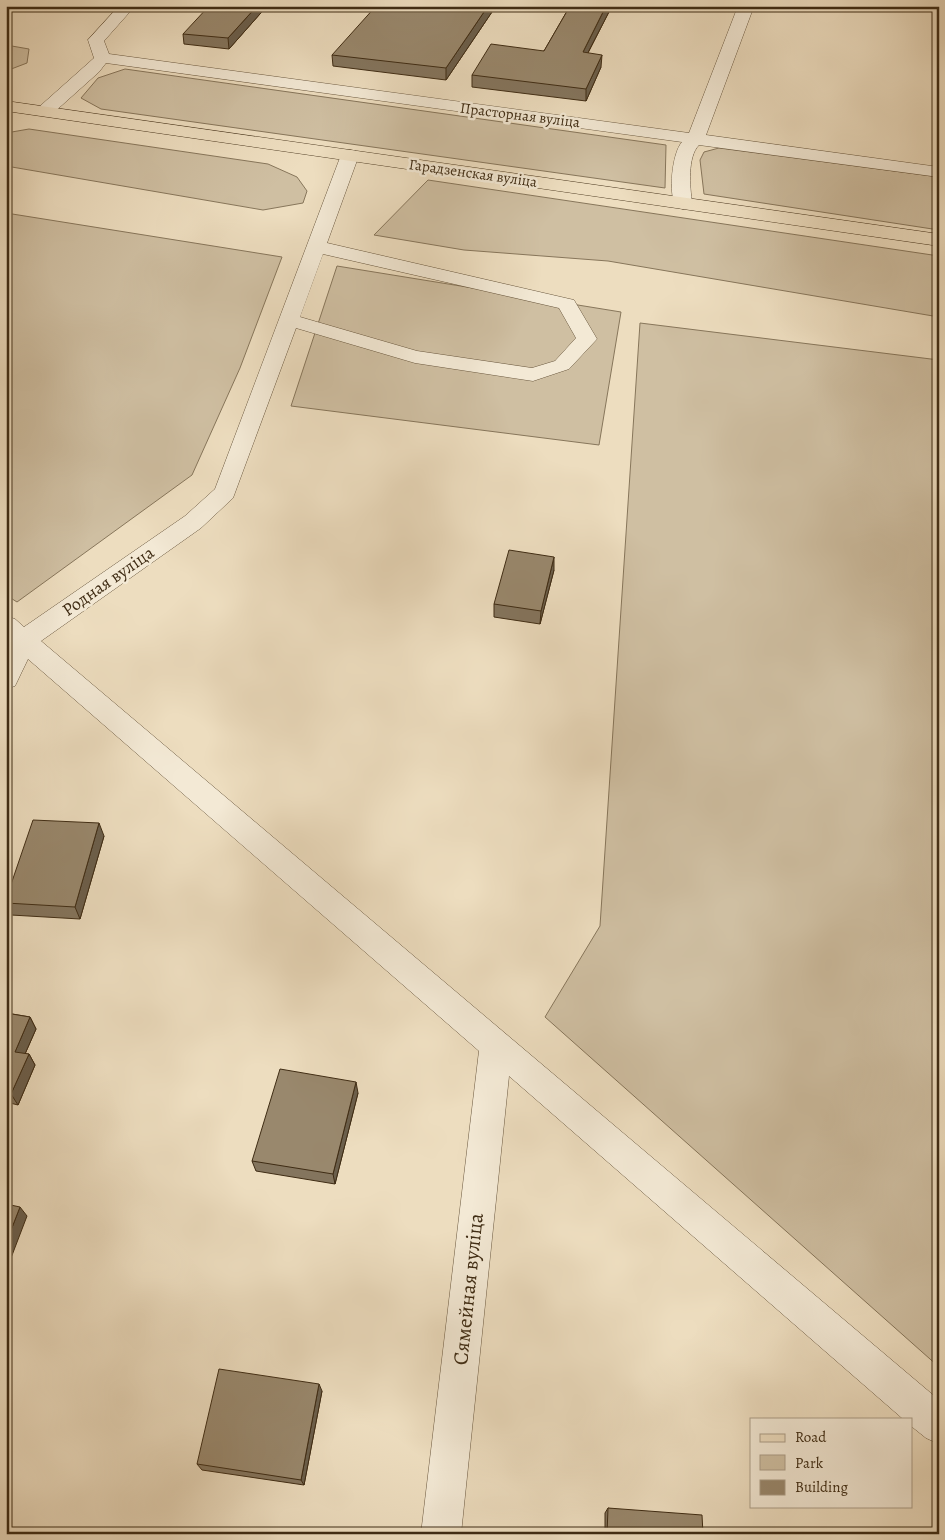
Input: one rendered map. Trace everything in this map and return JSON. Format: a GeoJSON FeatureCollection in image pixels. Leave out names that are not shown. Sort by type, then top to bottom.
{"type":"FeatureCollection","features":[{"type":"Feature","properties":{"kind":"main road","name":"Гарадзенская вуліца"},"geometry":{"type":"LineString","coordinates":[[6,106],[939,240]]}},
{"type":"Feature","properties":{"kind":"street"},"geometry":{"type":"LineString","coordinates":[[45,111],[93,69],[102,58],[96,40],[128,6]]}},
{"type":"Feature","properties":{"kind":"street"},"geometry":{"type":"LineString","coordinates":[[683,203],[680,182],[686,148],[696,138],[746,6]]}},
{"type":"Feature","properties":{"kind":"street","name":"Прасторная вуліца"},"geometry":{"type":"LineString","coordinates":[[102,58],[939,172]]}},
{"type":"Feature","properties":{"kind":"street"},"geometry":{"type":"LineString","coordinates":[[317,246],[567,304],[587,339],[562,366],[533,375],[415,357],[290,320],[350,155]]}},
{"type":"Feature","properties":{"kind":"street","name":"Родная вуліца"},"geometry":{"type":"LineString","coordinates":[[6,679],[15,632],[193,522],[225,493],[290,320]]}},
{"type":"Feature","properties":{"kind":"street"},"geometry":{"type":"LineString","coordinates":[[15,632],[939,1426]]}},
{"type":"Feature","properties":{"kind":"street","name":"Сямейная вуліца"},"geometry":{"type":"LineString","coordinates":[[441,1534],[496,1044]]}},
{"type":"Feature","properties":{"kind":"green space"},"geometry":{"type":"Polygon","coordinates":[[[6,45],[29,49],[27,63],[6,71],[6,45]]]}},
{"type":"Feature","properties":{"kind":"green space"},"geometry":{"type":"Polygon","coordinates":[[[125,69],[666,145],[665,188],[101,109],[81,98],[98,78],[125,69]]]}},
{"type":"Feature","properties":{"kind":"green space"},"geometry":{"type":"Polygon","coordinates":[[[29,129],[268,164],[297,177],[307,191],[303,203],[263,210],[6,166],[6,133],[29,129]]]}},
{"type":"Feature","properties":{"kind":"green space"},"geometry":{"type":"Polygon","coordinates":[[[719,148],[939,177],[939,230],[704,194],[700,160],[704,152],[719,148]]]}},
{"type":"Feature","properties":{"kind":"green space"},"geometry":{"type":"Polygon","coordinates":[[[428,180],[939,256],[939,317],[608,261],[464,250],[374,235],[428,180]]]}},
{"type":"Feature","properties":{"kind":"green space"},"geometry":{"type":"Polygon","coordinates":[[[6,213],[282,257],[240,368],[192,475],[17,602],[6,595],[6,213]]]}},
{"type":"Feature","properties":{"kind":"green space"},"geometry":{"type":"Polygon","coordinates":[[[337,266],[621,312],[599,445],[291,406],[337,266]]]}},
{"type":"Feature","properties":{"kind":"green space"},"geometry":{"type":"Polygon","coordinates":[[[640,323],[939,360],[939,1367],[545,1017],[600,926],[640,323]]]}},
{"type":"Feature","properties":{"kind":"building"},"geometry":{"type":"Polygon","coordinates":[[[209,6],[257,6],[228,38],[183,34],[209,6]]]}},
{"type":"Feature","properties":{"kind":"building"},"geometry":{"type":"Polygon","coordinates":[[[376,6],[488,6],[446,68],[332,55],[376,6]]]}},
{"type":"Feature","properties":{"kind":"building"},"geometry":{"type":"Polygon","coordinates":[[[570,6],[606,6],[583,52],[602,55],[586,89],[472,75],[491,44],[544,51],[570,6]]]}},
{"type":"Feature","properties":{"kind":"building"},"geometry":{"type":"Polygon","coordinates":[[[509,550],[554,557],[541,611],[494,604],[509,550]]]}},
{"type":"Feature","properties":{"kind":"building"},"geometry":{"type":"Polygon","coordinates":[[[33,820],[99,823],[75,907],[6,903],[33,820]]]}},
{"type":"Feature","properties":{"kind":"building"},"geometry":{"type":"Polygon","coordinates":[[[6,1013],[30,1017],[15,1052],[29,1054],[11,1094],[6,1093],[6,1013]]]}},
{"type":"Feature","properties":{"kind":"building"},"geometry":{"type":"Polygon","coordinates":[[[280,1069],[356,1082],[333,1174],[252,1161],[280,1069]]]}},
{"type":"Feature","properties":{"kind":"building"},"geometry":{"type":"Polygon","coordinates":[[[6,1204],[20,1207],[6,1243],[6,1204]]]}},
{"type":"Feature","properties":{"kind":"building"},"geometry":{"type":"Polygon","coordinates":[[[219,1369],[319,1384],[301,1480],[197,1464],[219,1369]]]}},
{"type":"Feature","properties":{"kind":"building"},"geometry":{"type":"Polygon","coordinates":[[[608,1508],[702,1515],[703,1534],[607,1534],[608,1508]]]}}]}
